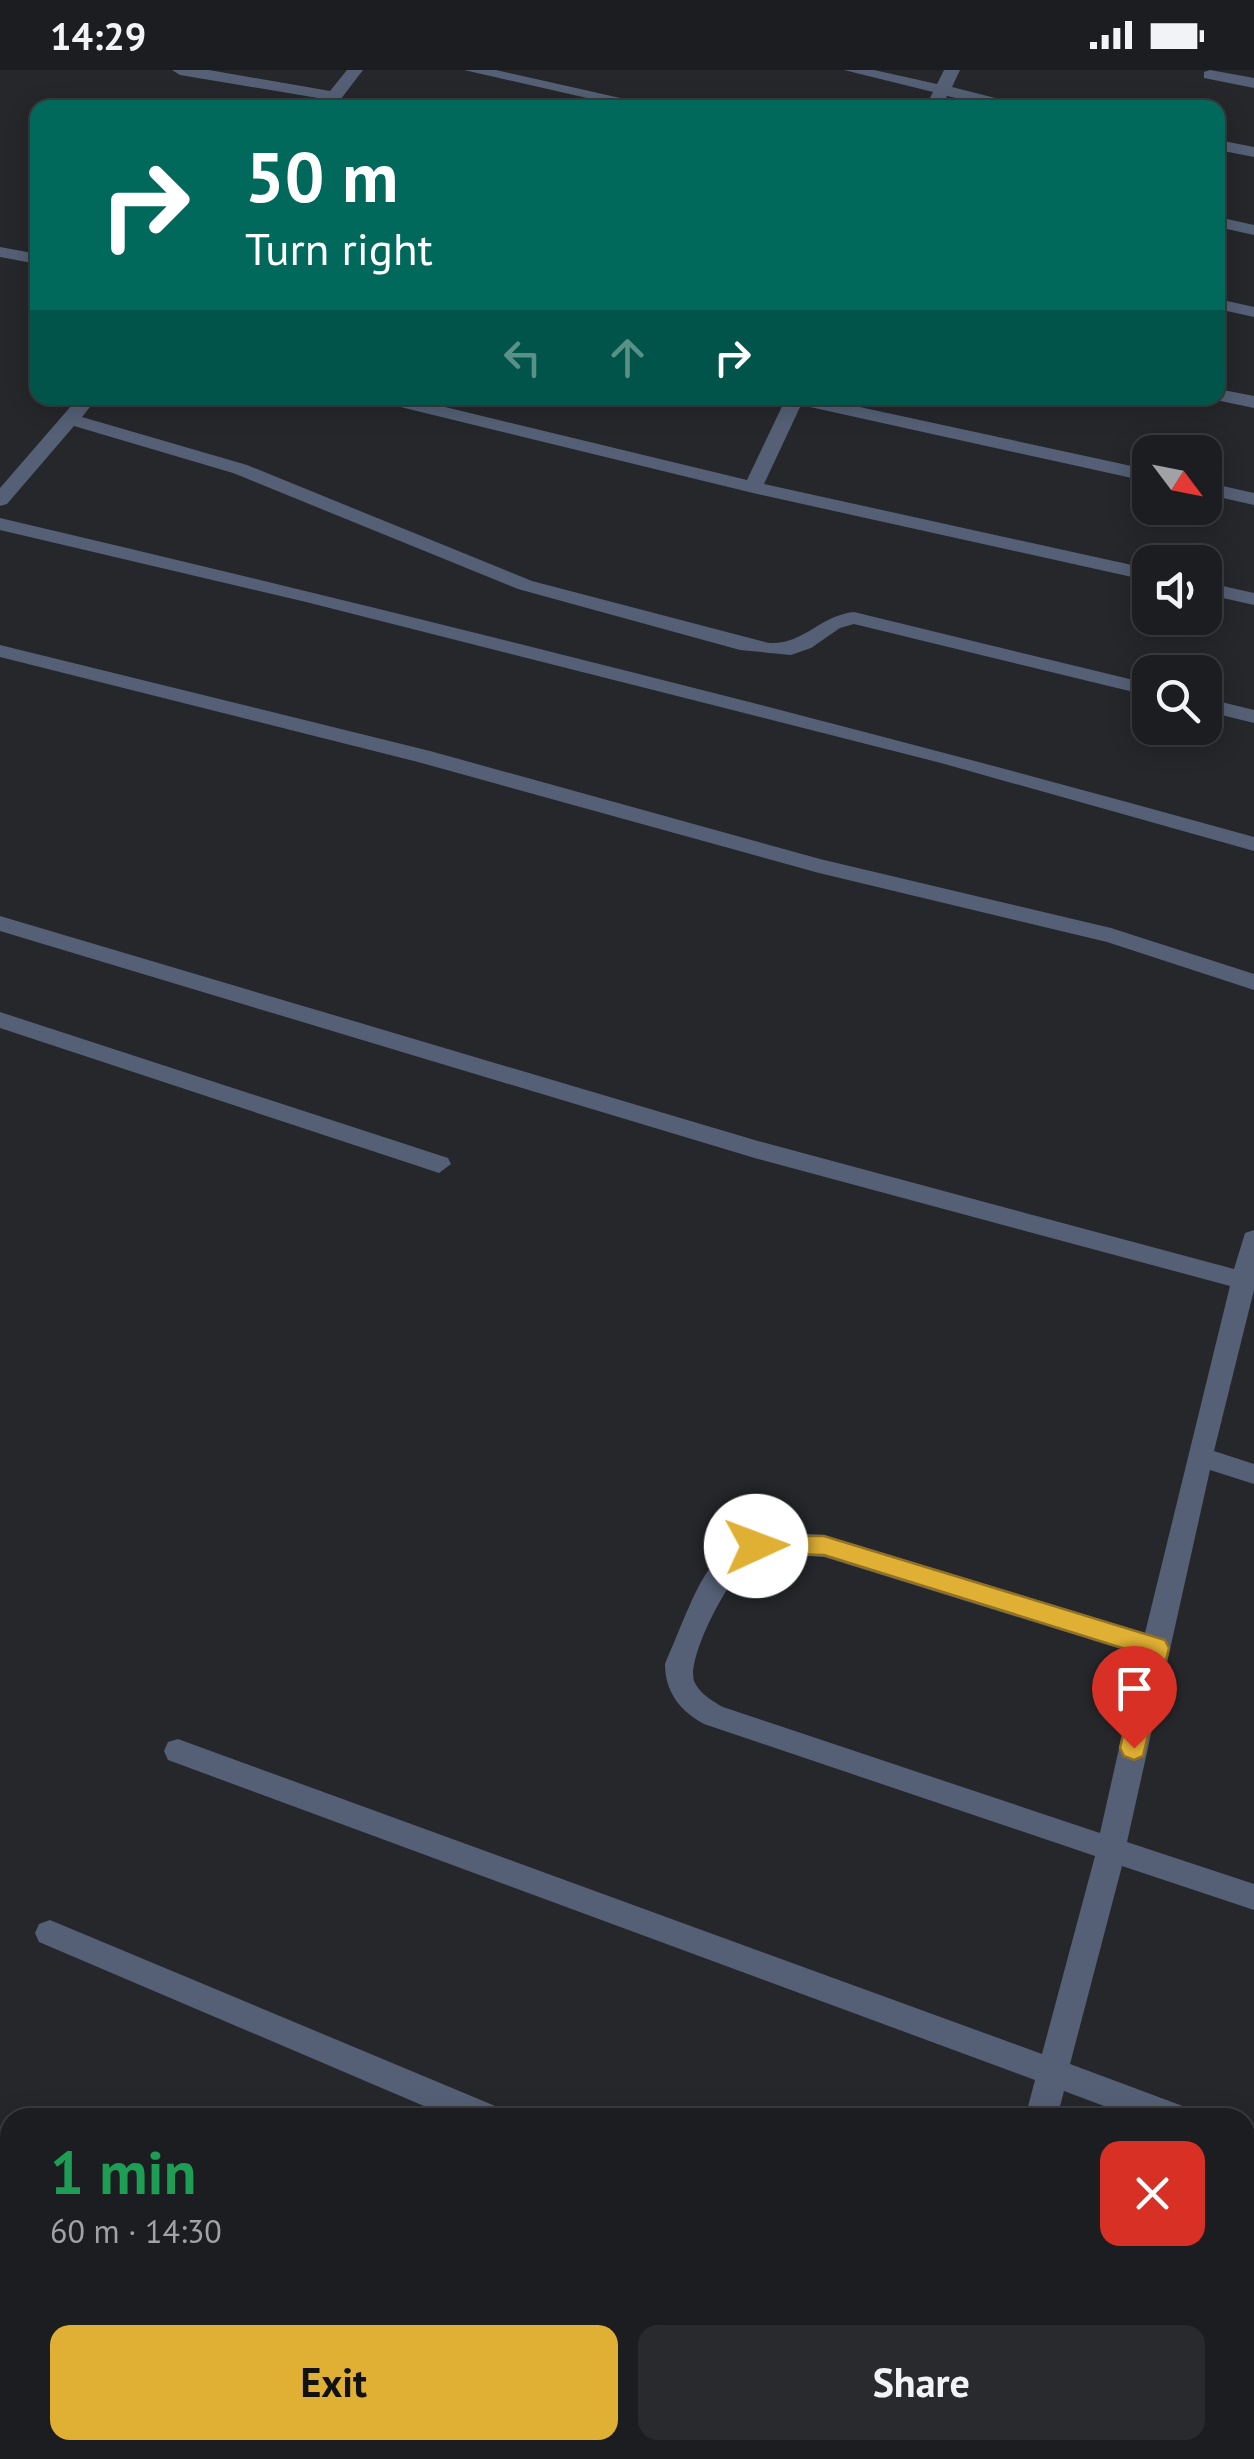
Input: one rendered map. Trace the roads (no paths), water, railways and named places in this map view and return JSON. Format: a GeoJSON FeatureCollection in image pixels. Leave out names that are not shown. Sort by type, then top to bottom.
{"type":"FeatureCollection","features":[{"type":"Feature","properties":{"kind":"street"},"geometry":{"type":"LineString","coordinates":[[180,70],[321,100]]}},
{"type":"Feature","properties":{"kind":"street"},"geometry":{"type":"LineString","coordinates":[[332,100],[355,70]]}},
{"type":"Feature","properties":{"kind":"street"},"geometry":{"type":"LineString","coordinates":[[472,70],[618,100]]}},
{"type":"Feature","properties":{"kind":"street"},"geometry":{"type":"LineString","coordinates":[[852,70],[992,100]]}},
{"type":"Feature","properties":{"kind":"street"},"geometry":{"type":"LineString","coordinates":[[937,100],[952,70]]}},
{"type":"Feature","properties":{"kind":"street"},"geometry":{"type":"LineString","coordinates":[[1210,75],[1254,83]]}},
{"type":"Feature","properties":{"kind":"street"},"geometry":{"type":"LineString","coordinates":[[1225,146],[1254,152]]}},
{"type":"Feature","properties":{"kind":"street"},"geometry":{"type":"LineString","coordinates":[[1225,224],[1254,230]]}},
{"type":"Feature","properties":{"kind":"street"},"geometry":{"type":"LineString","coordinates":[[0,252],[30,258]]}},
{"type":"Feature","properties":{"kind":"street"},"geometry":{"type":"LineString","coordinates":[[1225,306],[1254,312]]}},
{"type":"Feature","properties":{"kind":"street"},"geometry":{"type":"LineString","coordinates":[[1225,396],[1254,402]]}},
{"type":"Feature","properties":{"kind":"street"},"geometry":{"type":"LineString","coordinates":[[0,500],[82,405]]}},
{"type":"Feature","properties":{"kind":"street"},"geometry":{"type":"LineString","coordinates":[[416,405],[754,487],[1132,571]]}},
{"type":"Feature","properties":{"kind":"street"},"geometry":{"type":"LineString","coordinates":[[754,487],[792,405]]}},
{"type":"Feature","properties":{"kind":"street"},"geometry":{"type":"LineString","coordinates":[[827,405],[1132,472]]}},
{"type":"Feature","properties":{"kind":"street"},"geometry":{"type":"LineString","coordinates":[[69,420],[240,468],[525,585],[748,646],[770,650],[801,646],[837,620],[854,618],[1132,686]]}},
{"type":"Feature","properties":{"kind":"street"},"geometry":{"type":"LineString","coordinates":[[1222,492],[1254,499]]}},
{"type":"Feature","properties":{"kind":"street"},"geometry":{"type":"LineString","coordinates":[[0,524],[308,596],[946,758],[1254,844]]}},
{"type":"Feature","properties":{"kind":"street"},"geometry":{"type":"LineString","coordinates":[[1222,591],[1254,598]]}},
{"type":"Feature","properties":{"kind":"street"},"geometry":{"type":"LineString","coordinates":[[0,651],[422,756],[820,866],[1111,936],[1254,982]]}},
{"type":"Feature","properties":{"kind":"street"},"geometry":{"type":"LineString","coordinates":[[1222,709],[1254,717]]}},
{"type":"Feature","properties":{"kind":"street"},"geometry":{"type":"LineString","coordinates":[[0,923],[1246,1292]]}},
{"type":"Feature","properties":{"kind":"street"},"geometry":{"type":"LineString","coordinates":[[0,1020],[440,1164]]}},
{"type":"Feature","properties":{"kind":"street"},"geometry":{"type":"LineString","coordinates":[[1043,2108],[1111,1850],[1200,1457],[1246,1292],[1254,1239]]}},
{"type":"Feature","properties":{"kind":"street"},"geometry":{"type":"LineString","coordinates":[[1200,1457],[1254,1474]]}},
{"type":"Feature","properties":{"kind":"street"},"geometry":{"type":"LineString","coordinates":[[1156,1648],[824,1546],[776,1543],[744,1551],[727,1566],[678,1664],[677,1680],[695,1706],[714,1716],[1254,1897]]}},
{"type":"Feature","properties":{"kind":"street"},"geometry":{"type":"LineString","coordinates":[[178,1750],[1151,2108]]}},
{"type":"Feature","properties":{"kind":"street"},"geometry":{"type":"LineString","coordinates":[[50,1933],[466,2108]]}}]}
